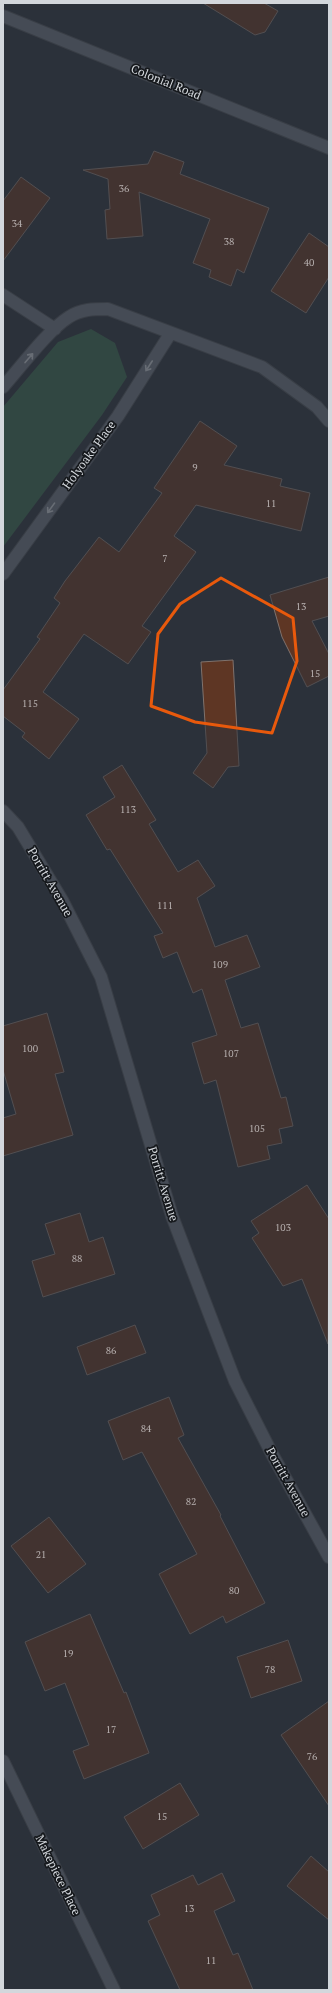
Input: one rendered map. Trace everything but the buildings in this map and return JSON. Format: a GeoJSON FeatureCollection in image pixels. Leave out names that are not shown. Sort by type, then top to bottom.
{"type":"FeatureCollection","features":[{"type":"Feature","properties":{"kind":"street","name":"Colonial Road"},"geometry":{"type":"LineString","coordinates":[[3,16],[329,148]]}},
{"type":"Feature","properties":{"kind":"street"},"geometry":{"type":"LineString","coordinates":[[3,296],[55,329]]}},
{"type":"Feature","properties":{"kind":"street"},"geometry":{"type":"LineString","coordinates":[[3,388],[55,329],[69,316],[88,309],[108,309],[170,334],[262,367],[317,407],[329,421]]}},
{"type":"Feature","properties":{"kind":"street","name":"Holyoake Place"},"geometry":{"type":"LineString","coordinates":[[3,574],[118,416],[170,334]]}},
{"type":"Feature","properties":{"kind":"street","name":"Porritt Avenue"},"geometry":{"type":"LineString","coordinates":[[3,811],[18,827],[62,900],[101,977],[172,1216],[232,1374],[272,1454],[329,1557]]}},
{"type":"Feature","properties":{"kind":"street","name":"Makepiece Place"},"geometry":{"type":"LineString","coordinates":[[3,1761],[114,1990]]}},
{"type":"Feature","properties":{"kind":"highlighted area"},"geometry":{"type":"Polygon","coordinates":[[[221,578],[293,618],[297,661],[272,733],[195,722],[151,706],[158,634],[180,604],[221,578]]]}},
{"type":"Feature","properties":{"kind":"green space"},"geometry":{"type":"Polygon","coordinates":[[[91,329],[115,343],[127,377],[102,415],[3,547],[3,407],[58,342],[91,329]]]}}]}
